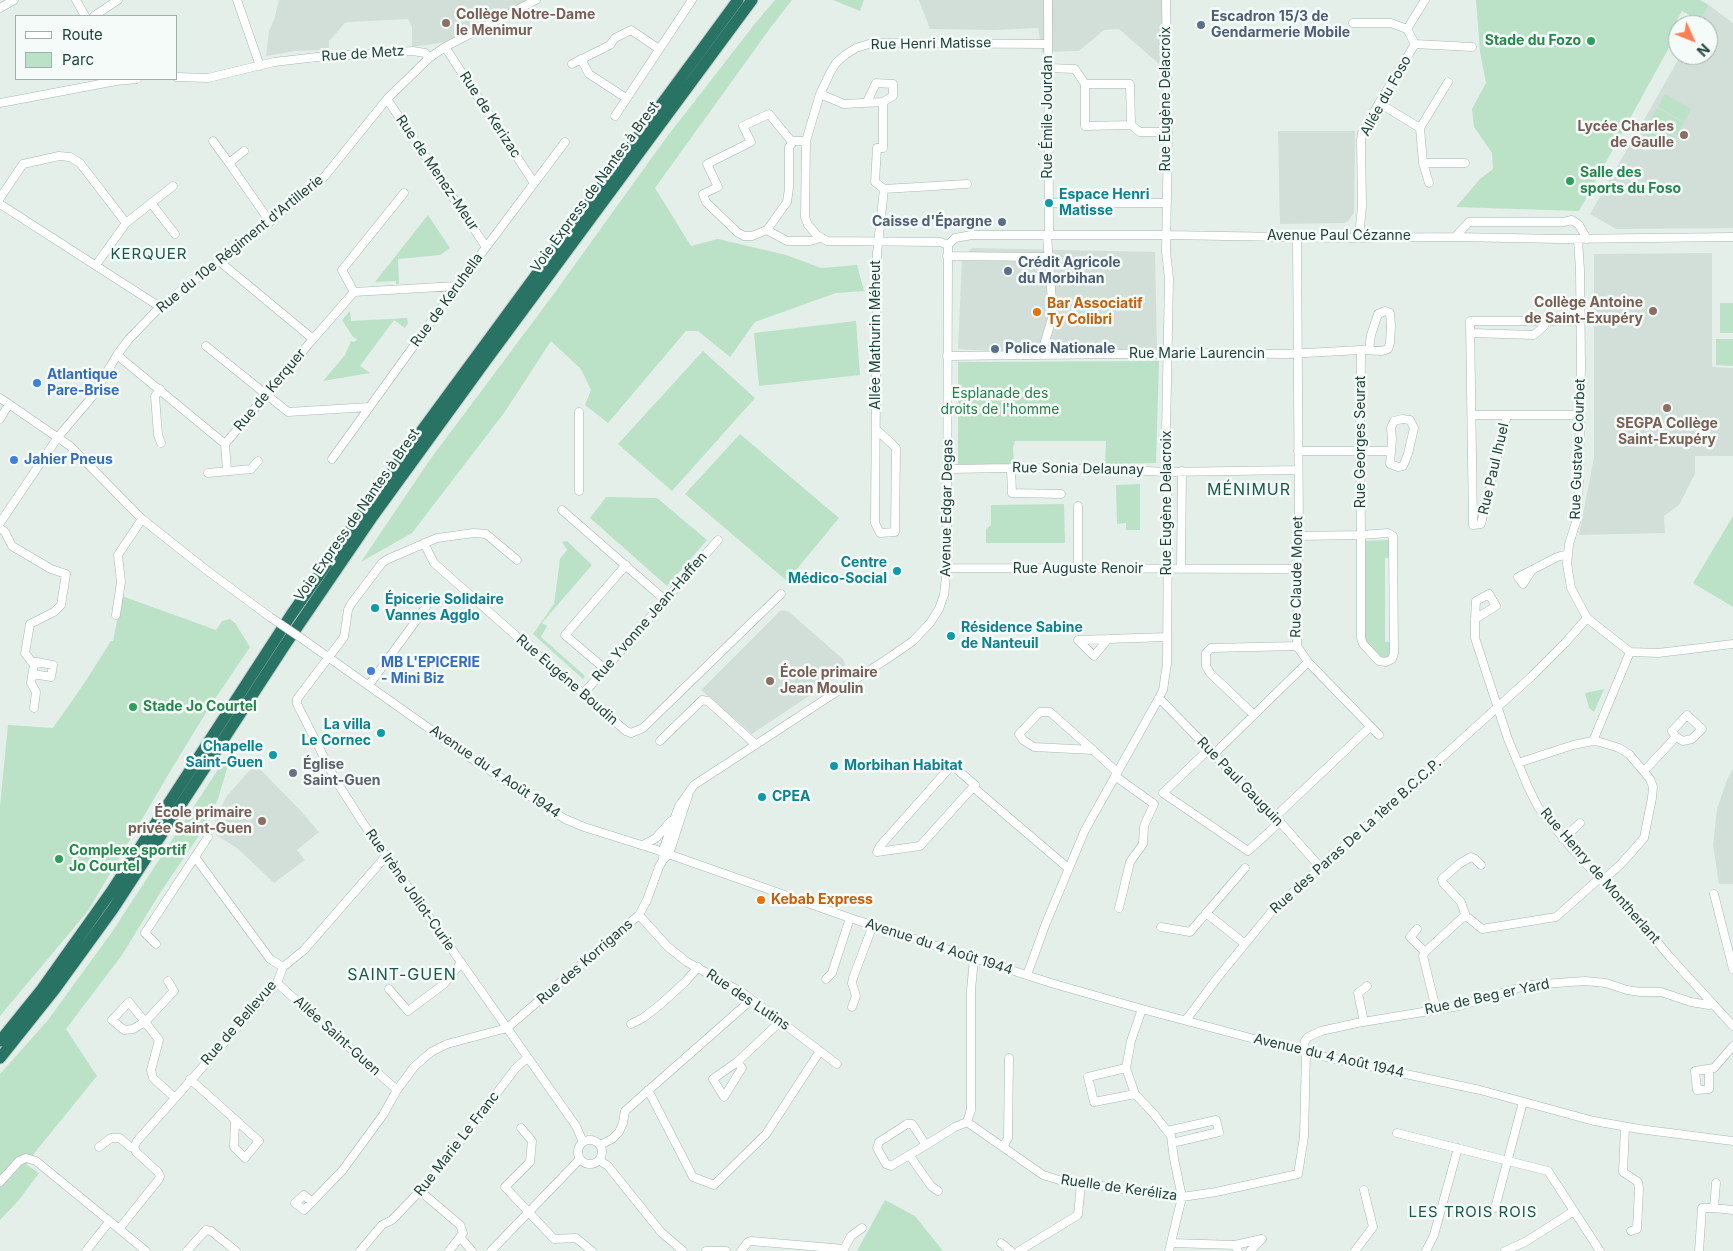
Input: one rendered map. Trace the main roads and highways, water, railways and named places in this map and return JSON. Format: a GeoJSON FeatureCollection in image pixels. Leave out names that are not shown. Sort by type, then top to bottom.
{"type":"FeatureCollection","features":[{"type":"Feature","properties":{"kind":"highway","name":"Voie Express de Nantes à Brest"},"geometry":{"type":"LineString","coordinates":[[0,1041],[47,982],[106,900],[286,623],[384,482],[738,0]]}},
{"type":"Feature","properties":{"kind":"highway","name":"Voie Express de Nantes à Brest"},"geometry":{"type":"LineString","coordinates":[[0,1058],[55,990],[113,909],[285,645],[373,516],[752,0]]}},
{"type":"Feature","properties":{"kind":"place","name":"Collège Notre-Dame le Menimur"},"geometry":{"type":"Point","coordinates":[446,23]}},
{"type":"Feature","properties":{"kind":"place","name":"Escadron 15/3 de Gendarmerie Mobile"},"geometry":{"type":"Point","coordinates":[1201,25]}},
{"type":"Feature","properties":{"kind":"place","name":"Stade du Fozo"},"geometry":{"type":"Point","coordinates":[1591,41]}},
{"type":"Feature","properties":{"kind":"place","name":"Lycée Charles de Gaulle"},"geometry":{"type":"Point","coordinates":[1684,135]}},
{"type":"Feature","properties":{"kind":"place","name":"Salle des sports du Foso"},"geometry":{"type":"Point","coordinates":[1570,181]}},
{"type":"Feature","properties":{"kind":"place","name":"Espace Henri Matisse"},"geometry":{"type":"Point","coordinates":[1049,203]}},
{"type":"Feature","properties":{"kind":"place","name":"Caisse d'Épargne"},"geometry":{"type":"Point","coordinates":[1002,222]}},
{"type":"Feature","properties":{"kind":"place","name":"Crédit Agricole du Morbihan"},"geometry":{"type":"Point","coordinates":[1008,271]}},
{"type":"Feature","properties":{"kind":"place","name":"Collège Antoine de Saint-Exupéry"},"geometry":{"type":"Point","coordinates":[1653,311]}},
{"type":"Feature","properties":{"kind":"place","name":"Bar Associatif Ty Colibri"},"geometry":{"type":"Point","coordinates":[1037,312]}},
{"type":"Feature","properties":{"kind":"place","name":"Police Nationale"},"geometry":{"type":"Point","coordinates":[995,349]}},
{"type":"Feature","properties":{"kind":"place","name":"Atlantique Pare-Brise"},"geometry":{"type":"Point","coordinates":[37,383]}},
{"type":"Feature","properties":{"kind":"place","name":"SEGPA Collège Saint-Exupéry"},"geometry":{"type":"Point","coordinates":[1667,408]}},
{"type":"Feature","properties":{"kind":"place","name":"Jahier Pneus"},"geometry":{"type":"Point","coordinates":[14,460]}},
{"type":"Feature","properties":{"kind":"place","name":"Centre Médico-Social"},"geometry":{"type":"Point","coordinates":[897,571]}},
{"type":"Feature","properties":{"kind":"place","name":"Épicerie Solidaire Vannes Agglo"},"geometry":{"type":"Point","coordinates":[375,608]}},
{"type":"Feature","properties":{"kind":"place","name":"Résidence Sabine de Nanteuil"},"geometry":{"type":"Point","coordinates":[951,636]}},
{"type":"Feature","properties":{"kind":"place","name":"MB L'EPICERIE - Mini Biz"},"geometry":{"type":"Point","coordinates":[371,671]}},
{"type":"Feature","properties":{"kind":"place","name":"École primaire Jean Moulin"},"geometry":{"type":"Point","coordinates":[770,681]}},
{"type":"Feature","properties":{"kind":"place","name":"Stade Jo Courtel"},"geometry":{"type":"Point","coordinates":[133,707]}},
{"type":"Feature","properties":{"kind":"place","name":"La villa Le Cornec"},"geometry":{"type":"Point","coordinates":[381,733]}},
{"type":"Feature","properties":{"kind":"place","name":"Chapelle Saint-Guen"},"geometry":{"type":"Point","coordinates":[273,755]}},
{"type":"Feature","properties":{"kind":"place","name":"Morbihan Habitat"},"geometry":{"type":"Point","coordinates":[834,766]}},
{"type":"Feature","properties":{"kind":"place","name":"Église Saint-Guen"},"geometry":{"type":"Point","coordinates":[293,773]}},
{"type":"Feature","properties":{"kind":"place","name":"CPEA"},"geometry":{"type":"Point","coordinates":[762,797]}},
{"type":"Feature","properties":{"kind":"place","name":"École primaire privée Saint-Guen"},"geometry":{"type":"Point","coordinates":[262,821]}},
{"type":"Feature","properties":{"kind":"place","name":"Complexe sportif Jo Courtel"},"geometry":{"type":"Point","coordinates":[59,859]}},
{"type":"Feature","properties":{"kind":"place","name":"Kebab Express"},"geometry":{"type":"Point","coordinates":[761,900]}},
{"type":"Feature","properties":{"kind":"district","name":"KERQUER"},"geometry":{"type":"Point","coordinates":[149,254]}},
{"type":"Feature","properties":{"kind":"district","name":"MÉNIMUR"},"geometry":{"type":"Point","coordinates":[1249,490]}},
{"type":"Feature","properties":{"kind":"district","name":"SAINT-GUEN"},"geometry":{"type":"Point","coordinates":[402,975]}},
{"type":"Feature","properties":{"kind":"district","name":"LES TROIS ROIS"},"geometry":{"type":"Point","coordinates":[1473,1212]}},
{"type":"Feature","properties":{"kind":"park label","name":"Esplanade des droits de l'homme"},"geometry":{"type":"Point","coordinates":[1000,402]}}]}
